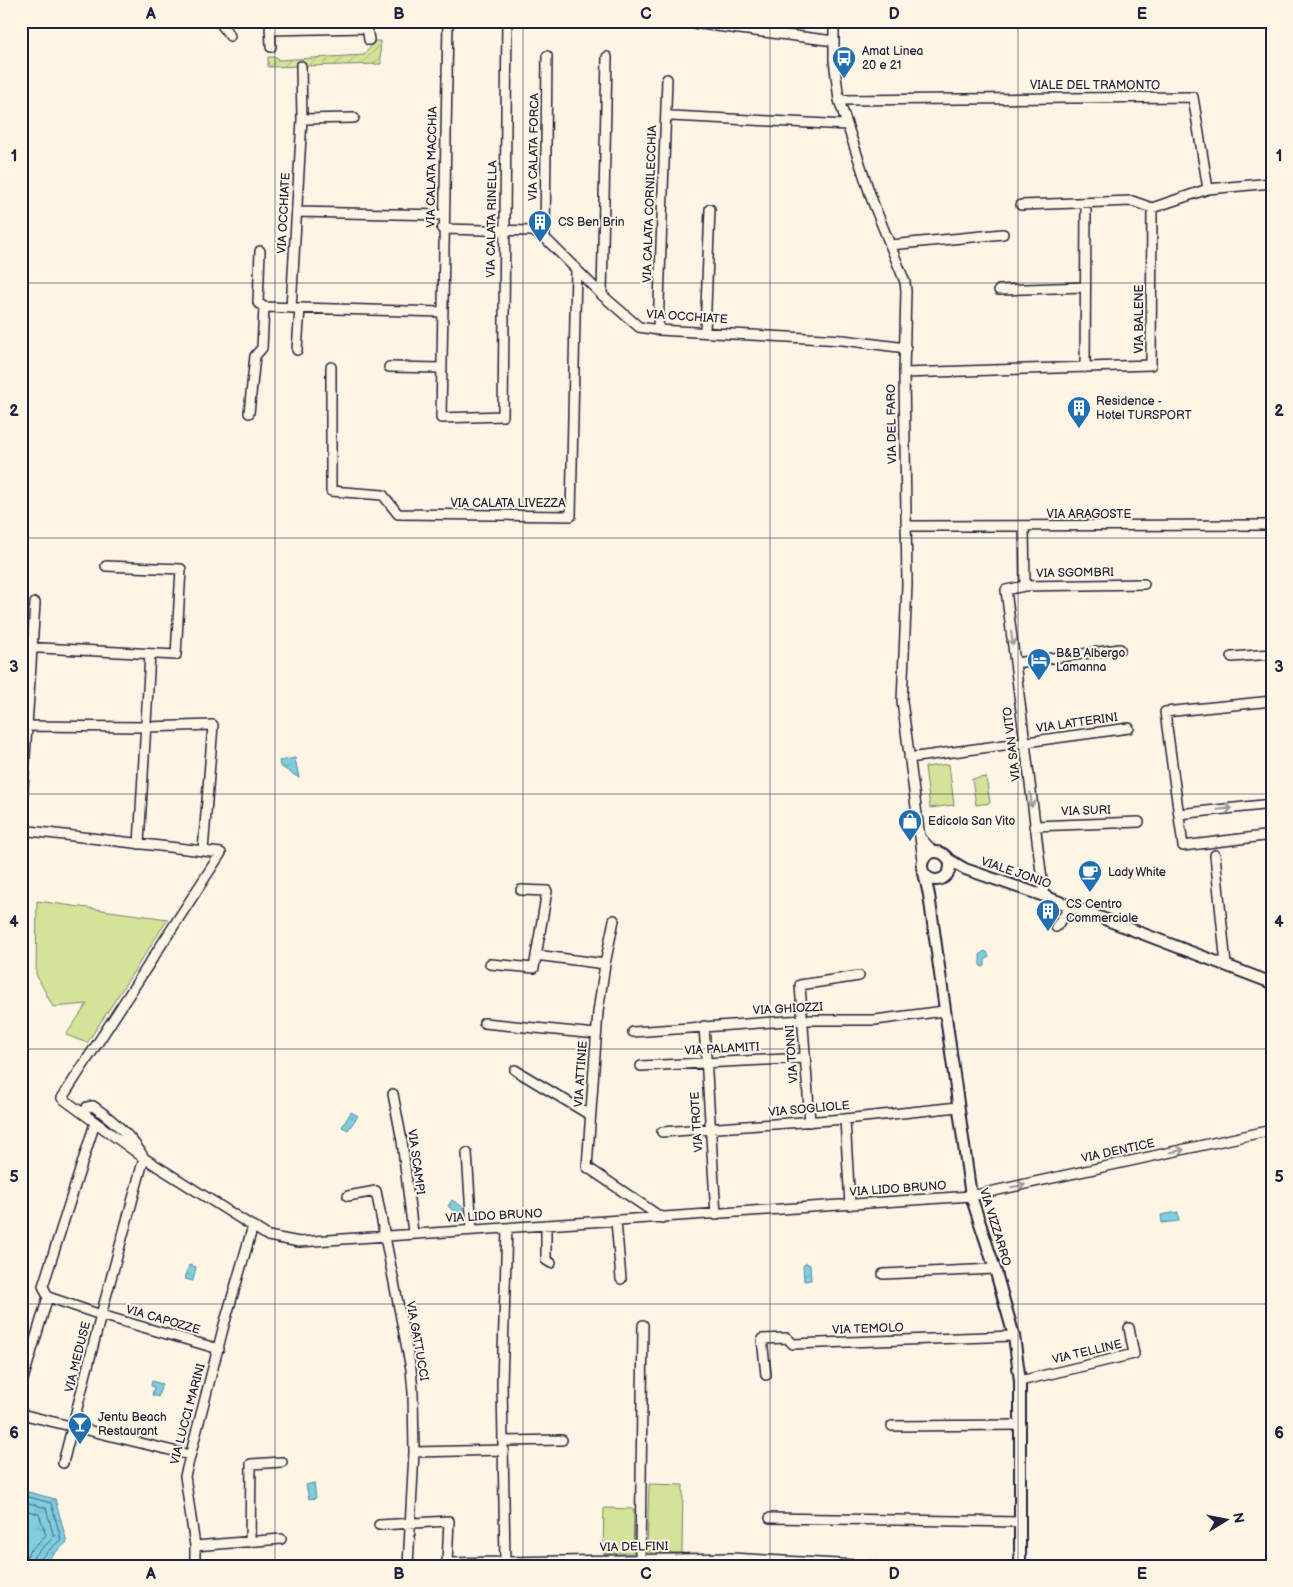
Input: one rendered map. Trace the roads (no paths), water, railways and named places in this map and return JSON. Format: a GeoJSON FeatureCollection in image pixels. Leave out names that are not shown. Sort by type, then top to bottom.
{"type":"FeatureCollection","features":[{"type":"Feature","properties":{"kind":"street"},"geometry":{"type":"LineString","coordinates":[[219,21],[230,36]]}},
{"type":"Feature","properties":{"kind":"street","name":"VIA CALATA MACCHIA"},"geometry":{"type":"LineString","coordinates":[[448,21],[442,229],[441,418],[503,416]]}},
{"type":"Feature","properties":{"kind":"street","name":"VIA CALATA RINELLA"},"geometry":{"type":"LineString","coordinates":[[503,416],[507,21]]}},
{"type":"Feature","properties":{"kind":"street"},"geometry":{"type":"LineString","coordinates":[[677,21],[834,41]]}},
{"type":"Feature","properties":{"kind":"street","name":"VIA DEL FARO"},"geometry":{"type":"LineString","coordinates":[[834,21],[834,60],[839,100],[905,282],[906,526],[902,701],[923,860]]}},
{"type":"Feature","properties":{"kind":"street"},"geometry":{"type":"LineString","coordinates":[[270,47],[270,26],[358,25],[367,28],[369,40]]}},
{"type":"Feature","properties":{"kind":"street","name":"VIA CALATA FORCA"},"geometry":{"type":"LineString","coordinates":[[545,238],[547,56]]}},
{"type":"Feature","properties":{"kind":"street"},"geometry":{"type":"LineString","coordinates":[[602,295],[607,58]]}},
{"type":"Feature","properties":{"kind":"street","name":"VIA OCCHIATE"},"geometry":{"type":"LineString","coordinates":[[296,308],[296,212],[302,119],[301,66]]}},
{"type":"Feature","properties":{"kind":"street","name":"VIA CALATA CORNILECCHIA"},"geometry":{"type":"LineString","coordinates":[[658,330],[667,79]]}},
{"type":"Feature","properties":{"kind":"street","name":"VIALE DEL TRAMONTO"},"geometry":{"type":"LineString","coordinates":[[839,100],[1193,97],[1208,189]]}},
{"type":"Feature","properties":{"kind":"street"},"geometry":{"type":"LineString","coordinates":[[671,116],[847,125]]}},
{"type":"Feature","properties":{"kind":"street"},"geometry":{"type":"LineString","coordinates":[[302,119],[354,118]]}},
{"type":"Feature","properties":{"kind":"street"},"geometry":{"type":"LineString","coordinates":[[1021,205],[1132,201],[1152,208],[1208,189],[1272,183]]}},
{"type":"Feature","properties":{"kind":"street"},"geometry":{"type":"LineString","coordinates":[[1085,368],[1086,204]]}},
{"type":"Feature","properties":{"kind":"street","name":"VIA BALENE"},"geometry":{"type":"LineString","coordinates":[[904,372],[1085,368],[1151,364],[1152,208]]}},
{"type":"Feature","properties":{"kind":"street"},"geometry":{"type":"LineString","coordinates":[[705,331],[710,209]]}},
{"type":"Feature","properties":{"kind":"street"},"geometry":{"type":"LineString","coordinates":[[296,212],[443,215]]}},
{"type":"Feature","properties":{"kind":"street","name":"VIA OCCHIATE"},"geometry":{"type":"LineString","coordinates":[[442,229],[532,231],[545,238],[602,295],[639,326],[658,330],[705,331],[843,340],[906,348]]}},
{"type":"Feature","properties":{"kind":"street"},"geometry":{"type":"LineString","coordinates":[[890,245],[1004,234]]}},
{"type":"Feature","properties":{"kind":"street"},"geometry":{"type":"LineString","coordinates":[[260,251],[258,303],[264,307],[442,312]]}},
{"type":"Feature","properties":{"kind":"street","name":"VIA CALATA LIVEZZA"},"geometry":{"type":"LineString","coordinates":[[331,367],[331,491],[383,495],[398,514],[571,516],[576,268]]}},
{"type":"Feature","properties":{"kind":"street"},"geometry":{"type":"LineString","coordinates":[[999,290],[1085,287]]}},
{"type":"Feature","properties":{"kind":"street"},"geometry":{"type":"LineString","coordinates":[[249,413],[255,356],[262,348],[264,307]]}},
{"type":"Feature","properties":{"kind":"street"},"geometry":{"type":"LineString","coordinates":[[296,308],[297,350]]}},
{"type":"Feature","properties":{"kind":"street"},"geometry":{"type":"LineString","coordinates":[[389,368],[441,368]]}},
{"type":"Feature","properties":{"kind":"street","name":"VIA ARAGOSTE"},"geometry":{"type":"LineString","coordinates":[[906,526],[1272,525]]}},
{"type":"Feature","properties":{"kind":"street"},"geometry":{"type":"LineString","coordinates":[[1024,526],[1025,586]]}},
{"type":"Feature","properties":{"kind":"street"},"geometry":{"type":"LineString","coordinates":[[21,648],[176,655],[181,569],[106,566]]}},
{"type":"Feature","properties":{"kind":"street","name":"VIA SGOMBRI"},"geometry":{"type":"LineString","coordinates":[[1006,590],[1025,586],[1144,584]]}},
{"type":"Feature","properties":{"kind":"street","name":"VIA SAN VITO"},"geometry":{"type":"LineString","coordinates":[[1006,590],[1044,896]]}},
{"type":"Feature","properties":{"kind":"street"},"geometry":{"type":"LineString","coordinates":[[21,818],[25,726],[35,603]]}},
{"type":"Feature","properties":{"kind":"street"},"geometry":{"type":"LineString","coordinates":[[1015,662],[1120,649]]}},
{"type":"Feature","properties":{"kind":"street"},"geometry":{"type":"LineString","coordinates":[[139,844],[150,654]]}},
{"type":"Feature","properties":{"kind":"street"},"geometry":{"type":"LineString","coordinates":[[1232,658],[1272,654]]}},
{"type":"Feature","properties":{"kind":"street"},"geometry":{"type":"LineString","coordinates":[[1272,701],[1165,712],[1183,846],[1272,835]]}},
{"type":"Feature","properties":{"kind":"street"},"geometry":{"type":"LineString","coordinates":[[21,830],[203,851],[213,725],[146,727],[25,726]]}},
{"type":"Feature","properties":{"kind":"street","name":"VIA LATTERINI"},"geometry":{"type":"LineString","coordinates":[[910,758],[1129,728]]}},
{"type":"Feature","properties":{"kind":"street"},"geometry":{"type":"LineString","coordinates":[[1179,814],[1272,804]]}},
{"type":"Feature","properties":{"kind":"street","name":"VIA SURI"},"geometry":{"type":"LineString","coordinates":[[1034,826],[1140,822]]}},
{"type":"Feature","properties":{"kind":"street"},"geometry":{"type":"LineString","coordinates":[[921,838],[934,852],[943,854],[948,859],[950,866],[948,873],[943,878],[935,880],[924,873]]}},
{"type":"Feature","properties":{"kind":"street","name":"VIA LIDO BRUNO"},"geometry":{"type":"LineString","coordinates":[[203,851],[221,853],[62,1098],[144,1158],[268,1236],[299,1242],[413,1233],[716,1215],[970,1196]]}},
{"type":"Feature","properties":{"kind":"street"},"geometry":{"type":"LineString","coordinates":[[923,860],[934,852]]}},
{"type":"Feature","properties":{"kind":"street"},"geometry":{"type":"LineString","coordinates":[[1215,855],[1226,965]]}},
{"type":"Feature","properties":{"kind":"street","name":"VIALE JONIO"},"geometry":{"type":"LineString","coordinates":[[948,859],[965,869],[1071,906],[1272,983]]}},
{"type":"Feature","properties":{"kind":"street","name":"VIA VIZZARRO"},"geometry":{"type":"LineString","coordinates":[[923,860],[970,1196],[995,1269],[1014,1336],[1020,1381],[1020,1566]]}},
{"type":"Feature","properties":{"kind":"street","name":"VIALE JONIO"},"geometry":{"type":"LineString","coordinates":[[948,873],[965,869]]}},
{"type":"Feature","properties":{"kind":"street","name":"VIA VIZZARRO"},"geometry":{"type":"LineString","coordinates":[[929,895],[935,880]]}},
{"type":"Feature","properties":{"kind":"street"},"geometry":{"type":"LineString","coordinates":[[490,964],[534,968],[547,891],[521,890]]}},
{"type":"Feature","properties":{"kind":"street"},"geometry":{"type":"LineString","coordinates":[[1056,927],[1071,906]]}},
{"type":"Feature","properties":{"kind":"street","name":"VIA ATTINIE"},"geometry":{"type":"LineString","coordinates":[[614,920],[596,1034],[587,1166],[662,1218]]}},
{"type":"Feature","properties":{"kind":"street"},"geometry":{"type":"LineString","coordinates":[[536,954],[606,964]]}},
{"type":"Feature","properties":{"kind":"street","name":"VIA TONNI"},"geometry":{"type":"LineString","coordinates":[[810,1122],[800,985],[859,976]]}},
{"type":"Feature","properties":{"kind":"street","name":"VIA GHIOZZI"},"geometry":{"type":"LineString","coordinates":[[634,1032],[802,1020],[875,1020],[944,1011]]}},
{"type":"Feature","properties":{"kind":"street"},"geometry":{"type":"LineString","coordinates":[[484,1023],[596,1034]]}},
{"type":"Feature","properties":{"kind":"street","name":"VIA TROTE"},"geometry":{"type":"LineString","coordinates":[[704,1026],[716,1215]]}},
{"type":"Feature","properties":{"kind":"street","name":"VIA PALAMITI"},"geometry":{"type":"LineString","coordinates":[[640,1066],[805,1058]]}},
{"type":"Feature","properties":{"kind":"street"},"geometry":{"type":"LineString","coordinates":[[515,1070],[590,1115]]}},
{"type":"Feature","properties":{"kind":"street","name":"VIA SCAMPI"},"geometry":{"type":"LineString","coordinates":[[393,1094],[402,1141],[413,1233]]}},
{"type":"Feature","properties":{"kind":"street"},"geometry":{"type":"LineString","coordinates":[[85,1115],[86,1107],[93,1106],[122,1128],[144,1158]]}},
{"type":"Feature","properties":{"kind":"street","name":"VIA SOGLIOLE"},"geometry":{"type":"LineString","coordinates":[[662,1132],[810,1122],[958,1107]]}},
{"type":"Feature","properties":{"kind":"street"},"geometry":{"type":"LineString","coordinates":[[845,1119],[850,1205]]}},
{"type":"Feature","properties":{"kind":"street"},"geometry":{"type":"LineString","coordinates":[[21,1386],[48,1297],[43,1286],[95,1123]]}},
{"type":"Feature","properties":{"kind":"street","name":"VIA DENTICE"},"geometry":{"type":"LineString","coordinates":[[970,1196],[1272,1130]]}},
{"type":"Feature","properties":{"kind":"street"},"geometry":{"type":"LineString","coordinates":[[467,1154],[472,1230]]}},
{"type":"Feature","properties":{"kind":"street","name":"VIA MEDUSE"},"geometry":{"type":"LineString","coordinates":[[63,1463],[144,1158]]}},
{"type":"Feature","properties":{"kind":"street","name":"VIA GATTUCCI"},"geometry":{"type":"LineString","coordinates":[[348,1196],[376,1191],[411,1369],[414,1452],[408,1566]]}},
{"type":"Feature","properties":{"kind":"street"},"geometry":{"type":"LineString","coordinates":[[616,1221],[621,1279]]}},
{"type":"Feature","properties":{"kind":"street"},"geometry":{"type":"LineString","coordinates":[[546,1225],[546,1260],[551,1263]]}},
{"type":"Feature","properties":{"kind":"street","name":"VIA LUCCI MARINI"},"geometry":{"type":"LineString","coordinates":[[195,1566],[195,1546],[185,1476],[253,1226]]}},
{"type":"Feature","properties":{"kind":"street"},"geometry":{"type":"LineString","coordinates":[[506,1564],[502,1383],[507,1228]]}},
{"type":"Feature","properties":{"kind":"street"},"geometry":{"type":"LineString","coordinates":[[883,1274],[995,1269]]}},
{"type":"Feature","properties":{"kind":"street","name":"VIA CAPOZZE"},"geometry":{"type":"LineString","coordinates":[[48,1297],[218,1349]]}},
{"type":"Feature","properties":{"kind":"street"},"geometry":{"type":"LineString","coordinates":[[640,1560],[643,1325]]}},
{"type":"Feature","properties":{"kind":"street","name":"VIA TELLINE"},"geometry":{"type":"LineString","coordinates":[[1020,1381],[1134,1354],[1129,1328]]}},
{"type":"Feature","properties":{"kind":"street","name":"VIA TEMOLO"},"geometry":{"type":"LineString","coordinates":[[766,1375],[762,1339],[787,1338],[793,1344],[1014,1336]]}},
{"type":"Feature","properties":{"kind":"street"},"geometry":{"type":"LineString","coordinates":[[21,1414],[190,1455]]}},
{"type":"Feature","properties":{"kind":"street"},"geometry":{"type":"LineString","coordinates":[[892,1426],[1021,1425]]}},
{"type":"Feature","properties":{"kind":"street"},"geometry":{"type":"LineString","coordinates":[[414,1452],[562,1440]]}},
{"type":"Feature","properties":{"kind":"street"},"geometry":{"type":"LineString","coordinates":[[250,1542],[251,1464],[282,1462]]}},
{"type":"Feature","properties":{"kind":"street"},"geometry":{"type":"LineString","coordinates":[[770,1518],[1020,1522]]}},
{"type":"Feature","properties":{"kind":"street","name":"VIA DELFINI"},"geometry":{"type":"LineString","coordinates":[[410,1523],[449,1521],[447,1563],[506,1564],[640,1560],[874,1566]]}},
{"type":"Feature","properties":{"kind":"street"},"geometry":{"type":"LineString","coordinates":[[379,1525],[410,1523]]}},
{"type":"Feature","properties":{"kind":"street"},"geometry":{"type":"LineString","coordinates":[[195,1546],[281,1539]]}},
{"type":"Feature","properties":{"kind":"water"},"geometry":{"type":"Polygon","coordinates":[[[295,758],[299,778],[280,766],[279,761],[295,758]]]}},
{"type":"Feature","properties":{"kind":"water"},"geometry":{"type":"Polygon","coordinates":[[[984,951],[987,952],[989,957],[985,960],[985,966],[982,967],[980,965],[980,955],[984,951]]]}},
{"type":"Feature","properties":{"kind":"water"},"geometry":{"type":"Polygon","coordinates":[[[351,1112],[358,1116],[348,1130],[342,1127],[351,1112]]]}},
{"type":"Feature","properties":{"kind":"water"},"geometry":{"type":"Polygon","coordinates":[[[452,1200],[463,1207],[463,1214],[457,1215],[448,1206],[452,1200]]]}},
{"type":"Feature","properties":{"kind":"water"},"geometry":{"type":"Polygon","coordinates":[[[1178,1212],[1179,1221],[1162,1223],[1161,1215],[1178,1212]]]}},
{"type":"Feature","properties":{"kind":"water"},"geometry":{"type":"Polygon","coordinates":[[[806,1263],[810,1265],[811,1280],[804,1281],[803,1266],[806,1263]]]}},
{"type":"Feature","properties":{"kind":"water"},"geometry":{"type":"Polygon","coordinates":[[[189,1265],[196,1267],[193,1281],[185,1279],[189,1265]]]}},
{"type":"Feature","properties":{"kind":"water"},"geometry":{"type":"Polygon","coordinates":[[[152,1381],[162,1384],[158,1397],[152,1395],[154,1387],[151,1386],[152,1381]]]}},
{"type":"Feature","properties":{"kind":"water"},"geometry":{"type":"Polygon","coordinates":[[[314,1483],[316,1498],[309,1499],[306,1485],[314,1483]]]}},
{"type":"Feature","properties":{"kind":"water"},"geometry":{"type":"Polygon","coordinates":[[[21,1490],[55,1499],[67,1542],[41,1566],[21,1566],[21,1490]]]}},
{"type":"Feature","properties":{"kind":"place","name":"Amat Linea 20 e 21"},"geometry":{"type":"Point","coordinates":[844,79]}},
{"type":"Feature","properties":{"kind":"place","name":"CS Ben Brin"},"geometry":{"type":"Point","coordinates":[540,243]}},
{"type":"Feature","properties":{"kind":"place","name":"Residence - Hotel TURSPORT"},"geometry":{"type":"Point","coordinates":[1079,429]}},
{"type":"Feature","properties":{"kind":"place","name":"B&B Albergo Lamanna"},"geometry":{"type":"Point","coordinates":[1039,681]}},
{"type":"Feature","properties":{"kind":"place","name":"Edicola San Vito"},"geometry":{"type":"Point","coordinates":[910,842]}},
{"type":"Feature","properties":{"kind":"place","name":"Lady White"},"geometry":{"type":"Point","coordinates":[1090,893]}},
{"type":"Feature","properties":{"kind":"place","name":"CS Centro Commerciale"},"geometry":{"type":"Point","coordinates":[1048,932]}},
{"type":"Feature","properties":{"kind":"place","name":"Jentu Beach Restaurant"},"geometry":{"type":"Point","coordinates":[80,1445]}}]}
